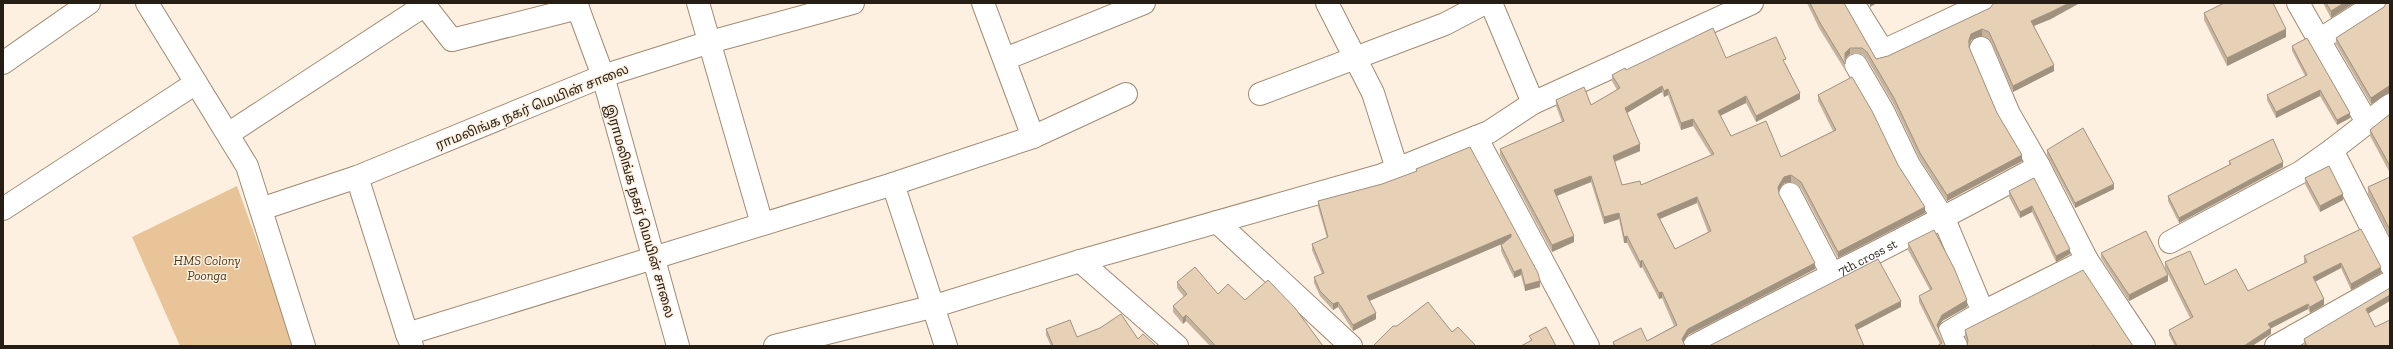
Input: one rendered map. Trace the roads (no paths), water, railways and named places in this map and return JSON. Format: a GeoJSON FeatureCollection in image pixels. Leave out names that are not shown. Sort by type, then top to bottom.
{"type":"FeatureCollection","features":[{"type":"Feature","properties":{"kind":"street"},"geometry":{"type":"LineString","coordinates":[[3,63],[88,3]]}},
{"type":"Feature","properties":{"kind":"street"},"geometry":{"type":"LineString","coordinates":[[147,3],[247,166],[304,346]]}},
{"type":"Feature","properties":{"kind":"street"},"geometry":{"type":"LineString","coordinates":[[698,3],[762,224]]}},
{"type":"Feature","properties":{"kind":"street","name":"ராமலிங்க நகர் மெயின் சாலை"},"geometry":{"type":"LineString","coordinates":[[261,208],[357,177],[603,76],[710,42],[853,3]]}},
{"type":"Feature","properties":{"kind":"street"},"geometry":{"type":"LineString","coordinates":[[983,3],[1033,137]]}},
{"type":"Feature","properties":{"kind":"street"},"geometry":{"type":"LineString","coordinates":[[1005,59],[1144,3]]}},
{"type":"Feature","properties":{"kind":"street"},"geometry":{"type":"LineString","coordinates":[[1327,3],[1373,93],[1397,169]]}},
{"type":"Feature","properties":{"kind":"street"},"geometry":{"type":"LineString","coordinates":[[1260,94],[1446,24],[1485,3]]}},
{"type":"Feature","properties":{"kind":"street"},"geometry":{"type":"LineString","coordinates":[[1491,3],[1533,103]]}},
{"type":"Feature","properties":{"kind":"street"},"geometry":{"type":"LineString","coordinates":[[775,346],[935,306],[1080,261],[1382,175],[1489,132],[1533,103],[1752,3]]}},
{"type":"Feature","properties":{"kind":"street"},"geometry":{"type":"LineString","coordinates":[[1853,3],[1883,51],[1985,3]]}},
{"type":"Feature","properties":{"kind":"street"},"geometry":{"type":"LineString","coordinates":[[2298,3],[2367,122]]}},
{"type":"Feature","properties":{"kind":"street"},"geometry":{"type":"LineString","coordinates":[[2319,40],[2377,3]]}},
{"type":"Feature","properties":{"kind":"street"},"geometry":{"type":"LineString","coordinates":[[228,134],[424,4],[452,40],[577,5]]}},
{"type":"Feature","properties":{"kind":"street","name":"இராமலிங்க நகர் மெயின் சாலை"},"geometry":{"type":"LineString","coordinates":[[577,5],[603,76],[678,346]]}},
{"type":"Feature","properties":{"kind":"street"},"geometry":{"type":"LineString","coordinates":[[1981,48],[2009,114],[2039,166],[2087,260],[2144,346]]}},
{"type":"Feature","properties":{"kind":"street"},"geometry":{"type":"LineString","coordinates":[[1856,65],[1883,112],[1910,165],[1944,219],[1983,312]]}},
{"type":"Feature","properties":{"kind":"street"},"geometry":{"type":"LineString","coordinates":[[3,209],[196,82]]}},
{"type":"Feature","properties":{"kind":"street"},"geometry":{"type":"LineString","coordinates":[[357,177],[410,340],[654,258],[893,184],[1033,137],[1126,94]]}},
{"type":"Feature","properties":{"kind":"street"},"geometry":{"type":"LineString","coordinates":[[2170,242],[2301,172],[2390,105]]}},
{"type":"Feature","properties":{"kind":"street"},"geometry":{"type":"LineString","coordinates":[[1476,137],[1588,346]]}},
{"type":"Feature","properties":{"kind":"street"},"geometry":{"type":"LineString","coordinates":[[2332,150],[2390,264]]}},
{"type":"Feature","properties":{"kind":"street","name":"7th cross st"},"geometry":{"type":"LineString","coordinates":[[1694,346],[1832,274],[1944,219],[2039,166]]}},
{"type":"Feature","properties":{"kind":"street"},"geometry":{"type":"LineString","coordinates":[[893,184],[935,306],[946,346]]}},
{"type":"Feature","properties":{"kind":"street"},"geometry":{"type":"LineString","coordinates":[[1790,194],[1832,274]]}},
{"type":"Feature","properties":{"kind":"street"},"geometry":{"type":"LineString","coordinates":[[1217,222],[1351,346]]}},
{"type":"Feature","properties":{"kind":"street"},"geometry":{"type":"LineString","coordinates":[[1956,346],[1949,332],[1983,312],[2087,260]]}},
{"type":"Feature","properties":{"kind":"street"},"geometry":{"type":"LineString","coordinates":[[1080,261],[1177,346]]}},
{"type":"Feature","properties":{"kind":"street"},"geometry":{"type":"LineString","coordinates":[[2276,346],[2390,282]]}},
{"type":"Feature","properties":{"kind":"park label","name":"HMS Colony Poonga"},"geometry":{"type":"Point","coordinates":[207,268]}}]}
